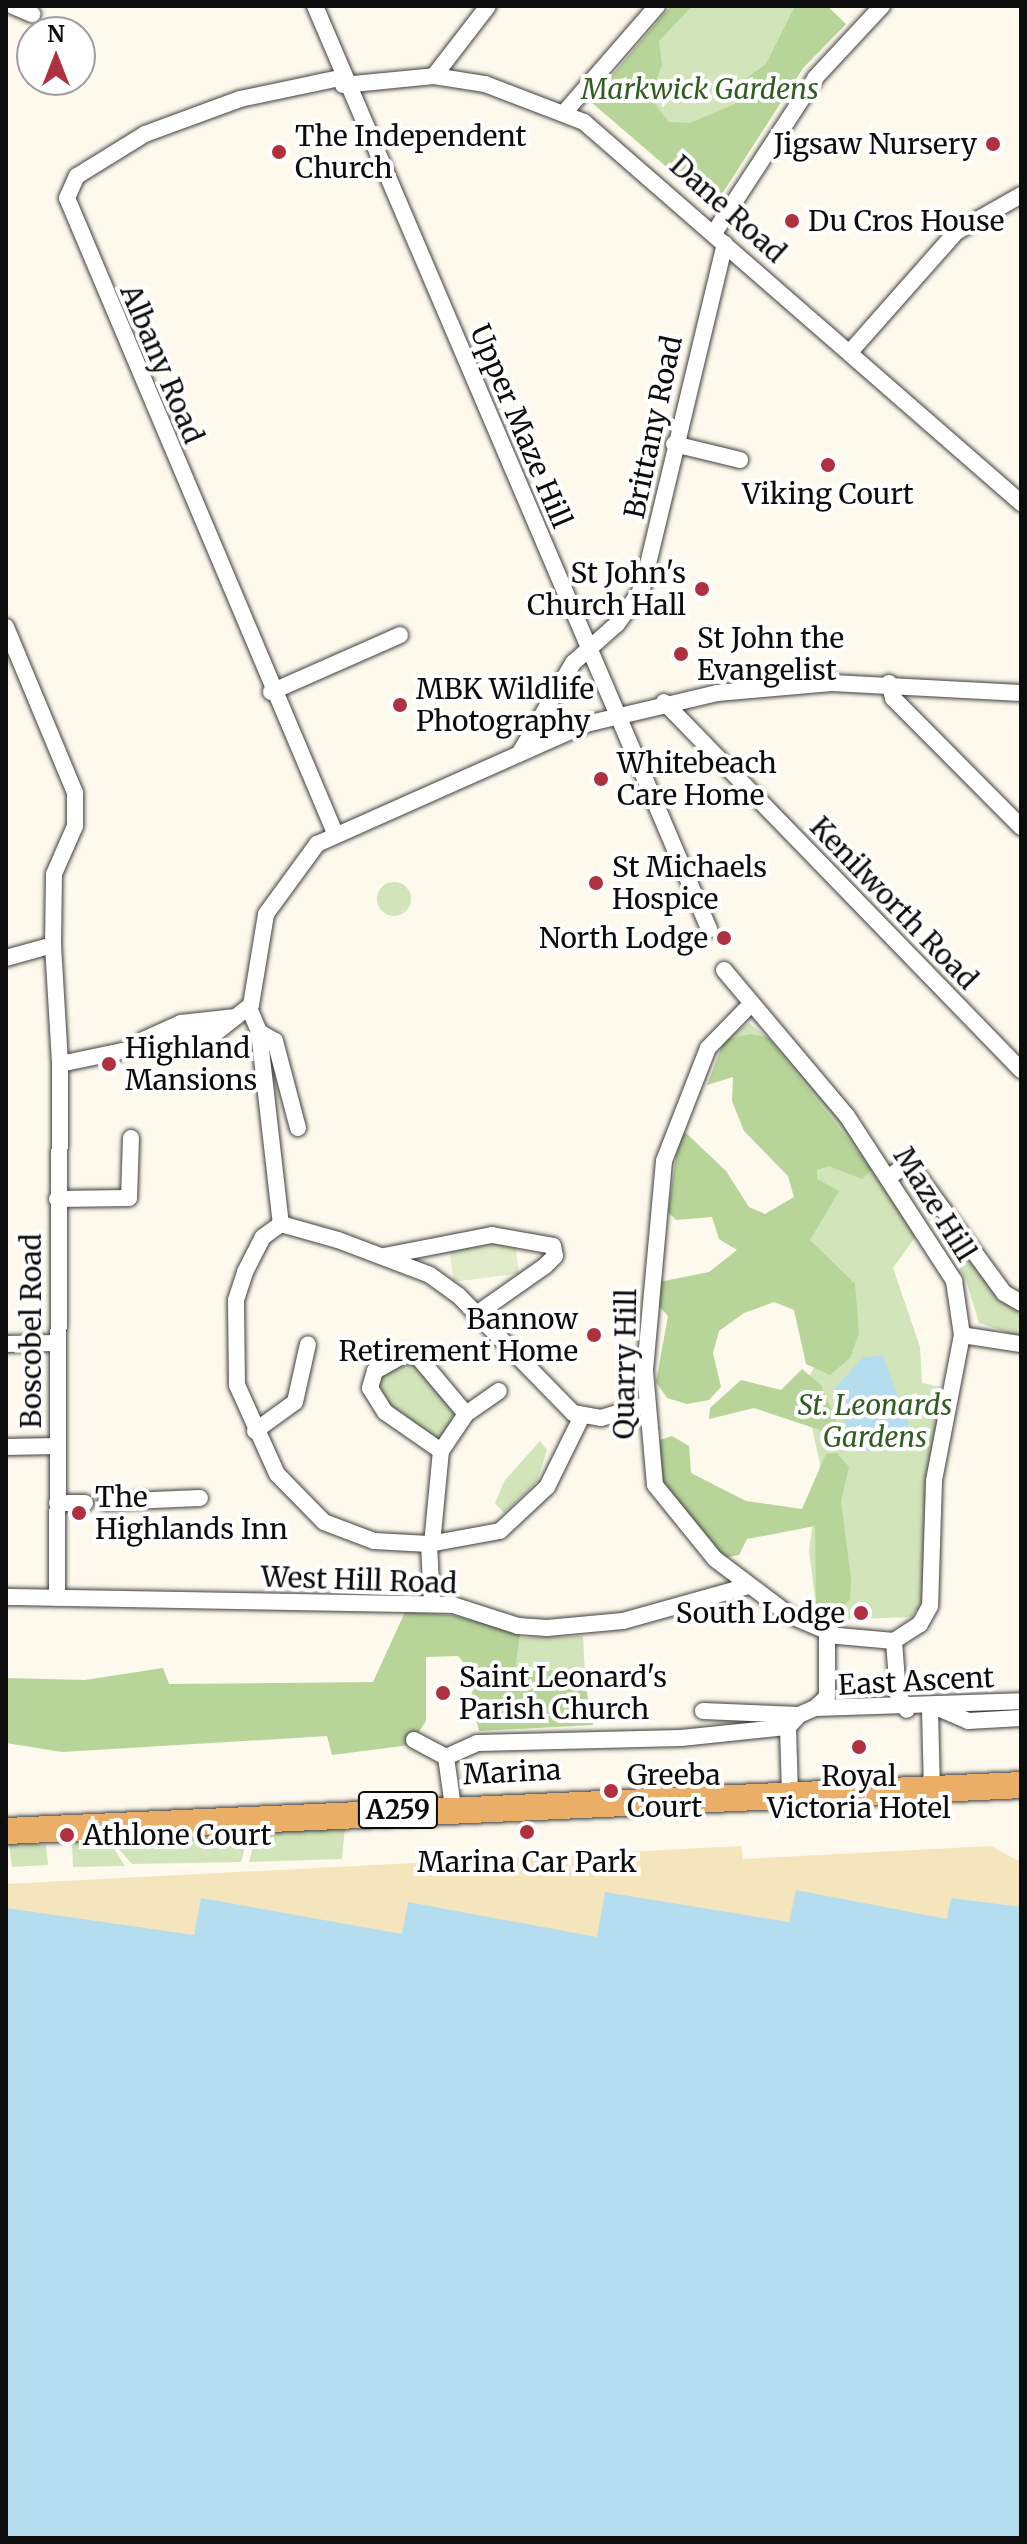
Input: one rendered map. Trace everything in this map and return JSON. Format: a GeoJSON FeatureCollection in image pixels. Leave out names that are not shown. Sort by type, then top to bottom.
{"type":"FeatureCollection","features":[{"type":"Feature","properties":{"kind":"highway","name":"Marina"},"geometry":{"type":"LineString","coordinates":[[6,1831],[453,1807],[1021,1785]]}},
{"type":"Feature","properties":{"kind":"street"},"geometry":{"type":"LineString","coordinates":[[13,6],[32,14]]}},
{"type":"Feature","properties":{"kind":"street","name":"Upper Maze Hill"},"geometry":{"type":"LineString","coordinates":[[315,6],[342,81],[709,929]]}},
{"type":"Feature","properties":{"kind":"street"},"geometry":{"type":"LineString","coordinates":[[434,76],[488,6]]}},
{"type":"Feature","properties":{"kind":"street"},"geometry":{"type":"LineString","coordinates":[[564,113],[657,6]]}},
{"type":"Feature","properties":{"kind":"street","name":"Brittany Road"},"geometry":{"type":"LineString","coordinates":[[518,755],[573,663],[642,589],[719,239],[816,77],[882,6]]}},
{"type":"Feature","properties":{"kind":"street","name":"Dane Road"},"geometry":{"type":"LineString","coordinates":[[342,81],[434,76],[485,84],[564,113],[618,146],[719,239],[1021,503]]}},
{"type":"Feature","properties":{"kind":"street","name":"Albany Road"},"geometry":{"type":"LineString","coordinates":[[335,833],[271,692],[67,198],[77,176],[145,134],[240,99],[342,81]]}},
{"type":"Feature","properties":{"kind":"street"},"geometry":{"type":"LineString","coordinates":[[850,352],[956,232],[1021,195]]}},
{"type":"Feature","properties":{"kind":"street"},"geometry":{"type":"LineString","coordinates":[[674,444],[740,460]]}},
{"type":"Feature","properties":{"kind":"street","name":"Boscobel Road"},"geometry":{"type":"LineString","coordinates":[[6,627],[75,793],[75,826],[54,874],[53,945],[60,1064],[56,1343],[57,1598]]}},
{"type":"Feature","properties":{"kind":"street"},"geometry":{"type":"LineString","coordinates":[[271,692],[400,635]]}},
{"type":"Feature","properties":{"kind":"street"},"geometry":{"type":"LineString","coordinates":[[889,683],[893,698],[1021,827]]}},
{"type":"Feature","properties":{"kind":"street"},"geometry":{"type":"LineString","coordinates":[[244,1012],[271,905],[300,860],[335,833],[518,755],[618,716],[664,702],[889,683],[1021,693]]}},
{"type":"Feature","properties":{"kind":"street","name":"Kenilworth Road"},"geometry":{"type":"LineString","coordinates":[[664,702],[1021,1070]]}},
{"type":"Feature","properties":{"kind":"street"},"geometry":{"type":"LineString","coordinates":[[6,958],[53,945]]}},
{"type":"Feature","properties":{"kind":"street","name":"Maze Hill"},"geometry":{"type":"LineString","coordinates":[[724,970],[749,1006],[825,1088],[889,1177],[954,1281],[962,1335],[934,1481],[930,1606],[920,1624],[894,1641]]}},
{"type":"Feature","properties":{"kind":"street","name":"Quarry Hill"},"geometry":{"type":"LineString","coordinates":[[749,1006],[708,1048],[664,1161],[645,1405],[655,1485],[667,1506],[748,1586],[827,1633]]}},
{"type":"Feature","properties":{"kind":"street"},"geometry":{"type":"LineString","coordinates":[[244,1012],[280,1054],[298,1128]]}},
{"type":"Feature","properties":{"kind":"street"},"geometry":{"type":"LineString","coordinates":[[60,1064],[134,1044],[181,1023],[244,1012]]}},
{"type":"Feature","properties":{"kind":"street"},"geometry":{"type":"LineString","coordinates":[[259,1032],[281,1224]]}},
{"type":"Feature","properties":{"kind":"street"},"geometry":{"type":"LineString","coordinates":[[57,1199],[129,1198],[131,1138]]}},
{"type":"Feature","properties":{"kind":"street"},"geometry":{"type":"LineString","coordinates":[[889,1177],[909,1163],[1004,1293],[1021,1303]]}},
{"type":"Feature","properties":{"kind":"street"},"geometry":{"type":"LineString","coordinates":[[281,1224],[384,1256],[430,1275],[475,1315],[523,1368],[582,1416],[645,1405]]}},
{"type":"Feature","properties":{"kind":"street"},"geometry":{"type":"LineString","coordinates":[[281,1224],[263,1237],[236,1300],[234,1365],[255,1431],[290,1491],[324,1522],[374,1541],[431,1544],[482,1537],[524,1514],[547,1487],[582,1416]]}},
{"type":"Feature","properties":{"kind":"street"},"geometry":{"type":"LineString","coordinates":[[384,1256],[492,1235],[553,1246],[555,1256],[545,1266],[475,1315]]}},
{"type":"Feature","properties":{"kind":"street"},"geometry":{"type":"LineString","coordinates":[[962,1335],[1021,1344]]}},
{"type":"Feature","properties":{"kind":"street"},"geometry":{"type":"LineString","coordinates":[[6,1344],[56,1343]]}},
{"type":"Feature","properties":{"kind":"street"},"geometry":{"type":"LineString","coordinates":[[255,1431],[295,1402],[308,1344]]}},
{"type":"Feature","properties":{"kind":"street"},"geometry":{"type":"LineString","coordinates":[[441,1451],[385,1412],[370,1388],[375,1371],[406,1354],[419,1358],[466,1414]]}},
{"type":"Feature","properties":{"kind":"street"},"geometry":{"type":"LineString","coordinates":[[432,1604],[431,1544],[441,1451],[466,1414],[499,1391]]}},
{"type":"Feature","properties":{"kind":"street"},"geometry":{"type":"LineString","coordinates":[[6,1447],[57,1446]]}},
{"type":"Feature","properties":{"kind":"street"},"geometry":{"type":"LineString","coordinates":[[106,1502],[200,1498]]}},
{"type":"Feature","properties":{"kind":"street"},"geometry":{"type":"LineString","coordinates":[[57,1503],[85,1503]]}},
{"type":"Feature","properties":{"kind":"street","name":"West Hill Road"},"geometry":{"type":"LineString","coordinates":[[6,1597],[432,1604],[518,1626],[600,1625],[748,1586]]}},
{"type":"Feature","properties":{"kind":"street"},"geometry":{"type":"LineString","coordinates":[[446,1757],[477,1743],[793,1721],[827,1697],[827,1633],[894,1641],[898,1694],[907,1710]]}},
{"type":"Feature","properties":{"kind":"street","name":"East Ascent"},"geometry":{"type":"LineString","coordinates":[[815,1708],[907,1710],[1021,1701]]}},
{"type":"Feature","properties":{"kind":"street"},"geometry":{"type":"LineString","coordinates":[[932,1790],[935,1709],[968,1721],[1021,1718]]}},
{"type":"Feature","properties":{"kind":"street"},"geometry":{"type":"LineString","coordinates":[[703,1711],[793,1721]]}},
{"type":"Feature","properties":{"kind":"street"},"geometry":{"type":"LineString","coordinates":[[790,1793],[793,1721]]}},
{"type":"Feature","properties":{"kind":"street"},"geometry":{"type":"LineString","coordinates":[[414,1740],[446,1757]]}},
{"type":"Feature","properties":{"kind":"street"},"geometry":{"type":"LineString","coordinates":[[446,1757],[453,1807]]}},
{"type":"Feature","properties":{"kind":"green space","name":"Markwick Gardens"},"geometry":{"type":"Polygon","coordinates":[[[671,6],[827,6],[846,24],[803,68],[718,200],[704,198],[711,190],[705,185],[697,193],[590,101],[671,6]]]}},
{"type":"Feature","properties":{"kind":"green space"},"geometry":{"type":"Polygon","coordinates":[[[671,6],[692,6],[659,41],[662,65],[650,98],[669,122],[690,123],[735,104],[741,82],[766,64],[795,6],[827,6],[846,24],[803,68],[718,200],[704,198],[711,190],[705,185],[697,193],[590,101],[671,6]]]}},
{"type":"Feature","properties":{"kind":"green space"},"geometry":{"type":"Polygon","coordinates":[[[394,882],[406,887],[411,899],[406,911],[394,916],[382,911],[377,899],[382,887],[394,882]]]}},
{"type":"Feature","properties":{"kind":"green space","name":"St. Leonards Gardens"},"geometry":{"type":"Polygon","coordinates":[[[749,1023],[781,1048],[848,1130],[916,1236],[893,1268],[920,1347],[922,1383],[941,1387],[922,1603],[911,1617],[829,1620],[801,1611],[815,1598],[809,1551],[820,1464],[803,1386],[819,1360],[805,1301],[812,1212],[723,1041],[749,1023]]]}},
{"type":"Feature","properties":{"kind":"green space"},"geometry":{"type":"Polygon","coordinates":[[[750,1034],[767,1037],[872,1170],[862,1179],[829,1166],[817,1170],[817,1179],[839,1191],[810,1240],[855,1284],[859,1333],[850,1358],[830,1375],[806,1364],[794,1310],[774,1302],[744,1313],[719,1331],[713,1353],[721,1387],[709,1400],[687,1404],[667,1398],[656,1382],[668,1316],[658,1305],[659,1282],[709,1272],[737,1250],[719,1239],[712,1217],[676,1220],[668,1212],[679,1136],[686,1133],[726,1171],[749,1207],[765,1214],[794,1197],[788,1176],[744,1131],[732,1101],[733,1077],[707,1085],[724,1040],[750,1034]]]}},
{"type":"Feature","properties":{"kind":"green space"},"geometry":{"type":"Polygon","coordinates":[[[907,1173],[1021,1307],[1021,1337],[979,1323],[966,1280],[907,1173]]]}},
{"type":"Feature","properties":{"kind":"green space"},"geometry":{"type":"Polygon","coordinates":[[[515,1241],[519,1274],[454,1282],[449,1249],[515,1241]]]}},
{"type":"Feature","properties":{"kind":"green space"},"geometry":{"type":"Polygon","coordinates":[[[411,1361],[455,1409],[447,1434],[435,1441],[421,1437],[376,1394],[378,1377],[411,1361]]]}},
{"type":"Feature","properties":{"kind":"green space"},"geometry":{"type":"Polygon","coordinates":[[[802,1369],[821,1385],[840,1430],[832,1434],[754,1408],[709,1419],[710,1408],[741,1380],[781,1390],[802,1369]]]}},
{"type":"Feature","properties":{"kind":"green space"},"geometry":{"type":"Polygon","coordinates":[[[672,1436],[689,1446],[691,1473],[746,1501],[802,1509],[826,1454],[837,1453],[849,1467],[841,1501],[851,1579],[850,1599],[837,1614],[816,1609],[815,1526],[747,1539],[739,1555],[722,1558],[672,1505],[658,1473],[660,1440],[672,1436]]]}},
{"type":"Feature","properties":{"kind":"green space"},"geometry":{"type":"Polygon","coordinates":[[[540,1441],[547,1450],[537,1482],[504,1513],[495,1503],[505,1480],[540,1441]]]}},
{"type":"Feature","properties":{"kind":"green space"},"geometry":{"type":"Polygon","coordinates":[[[405,1612],[452,1615],[520,1633],[515,1670],[583,1671],[593,1725],[479,1731],[470,1696],[479,1680],[458,1656],[426,1657],[426,1721],[410,1745],[332,1755],[327,1736],[62,1752],[6,1743],[6,1678],[85,1680],[163,1668],[169,1684],[373,1682],[405,1612]]]}},
{"type":"Feature","properties":{"kind":"green space"},"geometry":{"type":"Polygon","coordinates":[[[583,1636],[585,1675],[514,1672],[510,1638],[583,1636]]]}},
{"type":"Feature","properties":{"kind":"green space"},"geometry":{"type":"Polygon","coordinates":[[[345,1826],[342,1859],[249,1862],[257,1830],[345,1826]]]}},
{"type":"Feature","properties":{"kind":"green space"},"geometry":{"type":"Polygon","coordinates":[[[249,1831],[241,1862],[132,1864],[116,1846],[116,1837],[249,1831]]]}},
{"type":"Feature","properties":{"kind":"green space"},"geometry":{"type":"Polygon","coordinates":[[[108,1839],[125,1866],[73,1867],[72,1841],[108,1839]]]}},
{"type":"Feature","properties":{"kind":"green space"},"geometry":{"type":"Polygon","coordinates":[[[9,1842],[46,1845],[48,1865],[12,1867],[9,1842]]]}},
{"type":"Feature","properties":{"kind":"sand"},"geometry":{"type":"Polygon","coordinates":[[[741,1846],[743,1859],[991,1846],[1021,1862],[1021,1986],[6,2015],[6,1884],[741,1846]]]}},
{"type":"Feature","properties":{"kind":"water"},"geometry":{"type":"Polygon","coordinates":[[[883,1356],[909,1426],[873,1452],[853,1445],[834,1389],[863,1357],[883,1356]]]}},
{"type":"Feature","properties":{"kind":"water"},"geometry":{"type":"Polygon","coordinates":[[[796,1890],[947,1919],[951,1898],[1021,1907],[1021,2538],[6,2538],[6,1908],[194,1935],[201,1898],[402,1934],[408,1902],[597,1937],[605,1892],[789,1922],[796,1890]]]}},
{"type":"Feature","properties":{"kind":"place","name":"Jigsaw Nursery"},"geometry":{"type":"Point","coordinates":[993,144]}},
{"type":"Feature","properties":{"kind":"place","name":"The Independent Church"},"geometry":{"type":"Point","coordinates":[279,152]}},
{"type":"Feature","properties":{"kind":"place","name":"Du Cros House"},"geometry":{"type":"Point","coordinates":[792,221]}},
{"type":"Feature","properties":{"kind":"place","name":"Viking Court"},"geometry":{"type":"Point","coordinates":[828,465]}},
{"type":"Feature","properties":{"kind":"place","name":"St John's Church Hall"},"geometry":{"type":"Point","coordinates":[702,589]}},
{"type":"Feature","properties":{"kind":"place","name":"St John the Evangelist"},"geometry":{"type":"Point","coordinates":[681,654]}},
{"type":"Feature","properties":{"kind":"place","name":"MBK Wildlife Photography"},"geometry":{"type":"Point","coordinates":[400,705]}},
{"type":"Feature","properties":{"kind":"place","name":"Whitebeach Care Home"},"geometry":{"type":"Point","coordinates":[601,779]}},
{"type":"Feature","properties":{"kind":"place","name":"St Michaels Hospice"},"geometry":{"type":"Point","coordinates":[596,883]}},
{"type":"Feature","properties":{"kind":"place","name":"North Lodge"},"geometry":{"type":"Point","coordinates":[724,938]}},
{"type":"Feature","properties":{"kind":"place","name":"Highland Mansions"},"geometry":{"type":"Point","coordinates":[109,1064]}},
{"type":"Feature","properties":{"kind":"place","name":"Bannow Retirement Home"},"geometry":{"type":"Point","coordinates":[594,1335]}},
{"type":"Feature","properties":{"kind":"place","name":"The Highlands Inn"},"geometry":{"type":"Point","coordinates":[79,1513]}},
{"type":"Feature","properties":{"kind":"place","name":"South Lodge"},"geometry":{"type":"Point","coordinates":[861,1613]}},
{"type":"Feature","properties":{"kind":"place","name":"Saint Leonard's Parish Church"},"geometry":{"type":"Point","coordinates":[443,1693]}},
{"type":"Feature","properties":{"kind":"place","name":"Royal Victoria Hotel"},"geometry":{"type":"Point","coordinates":[859,1747]}},
{"type":"Feature","properties":{"kind":"place","name":"Greeba Court"},"geometry":{"type":"Point","coordinates":[611,1791]}},
{"type":"Feature","properties":{"kind":"place","name":"Marina Car Park"},"geometry":{"type":"Point","coordinates":[527,1832]}},
{"type":"Feature","properties":{"kind":"place","name":"Athlone Court"},"geometry":{"type":"Point","coordinates":[67,1835]}}]}
